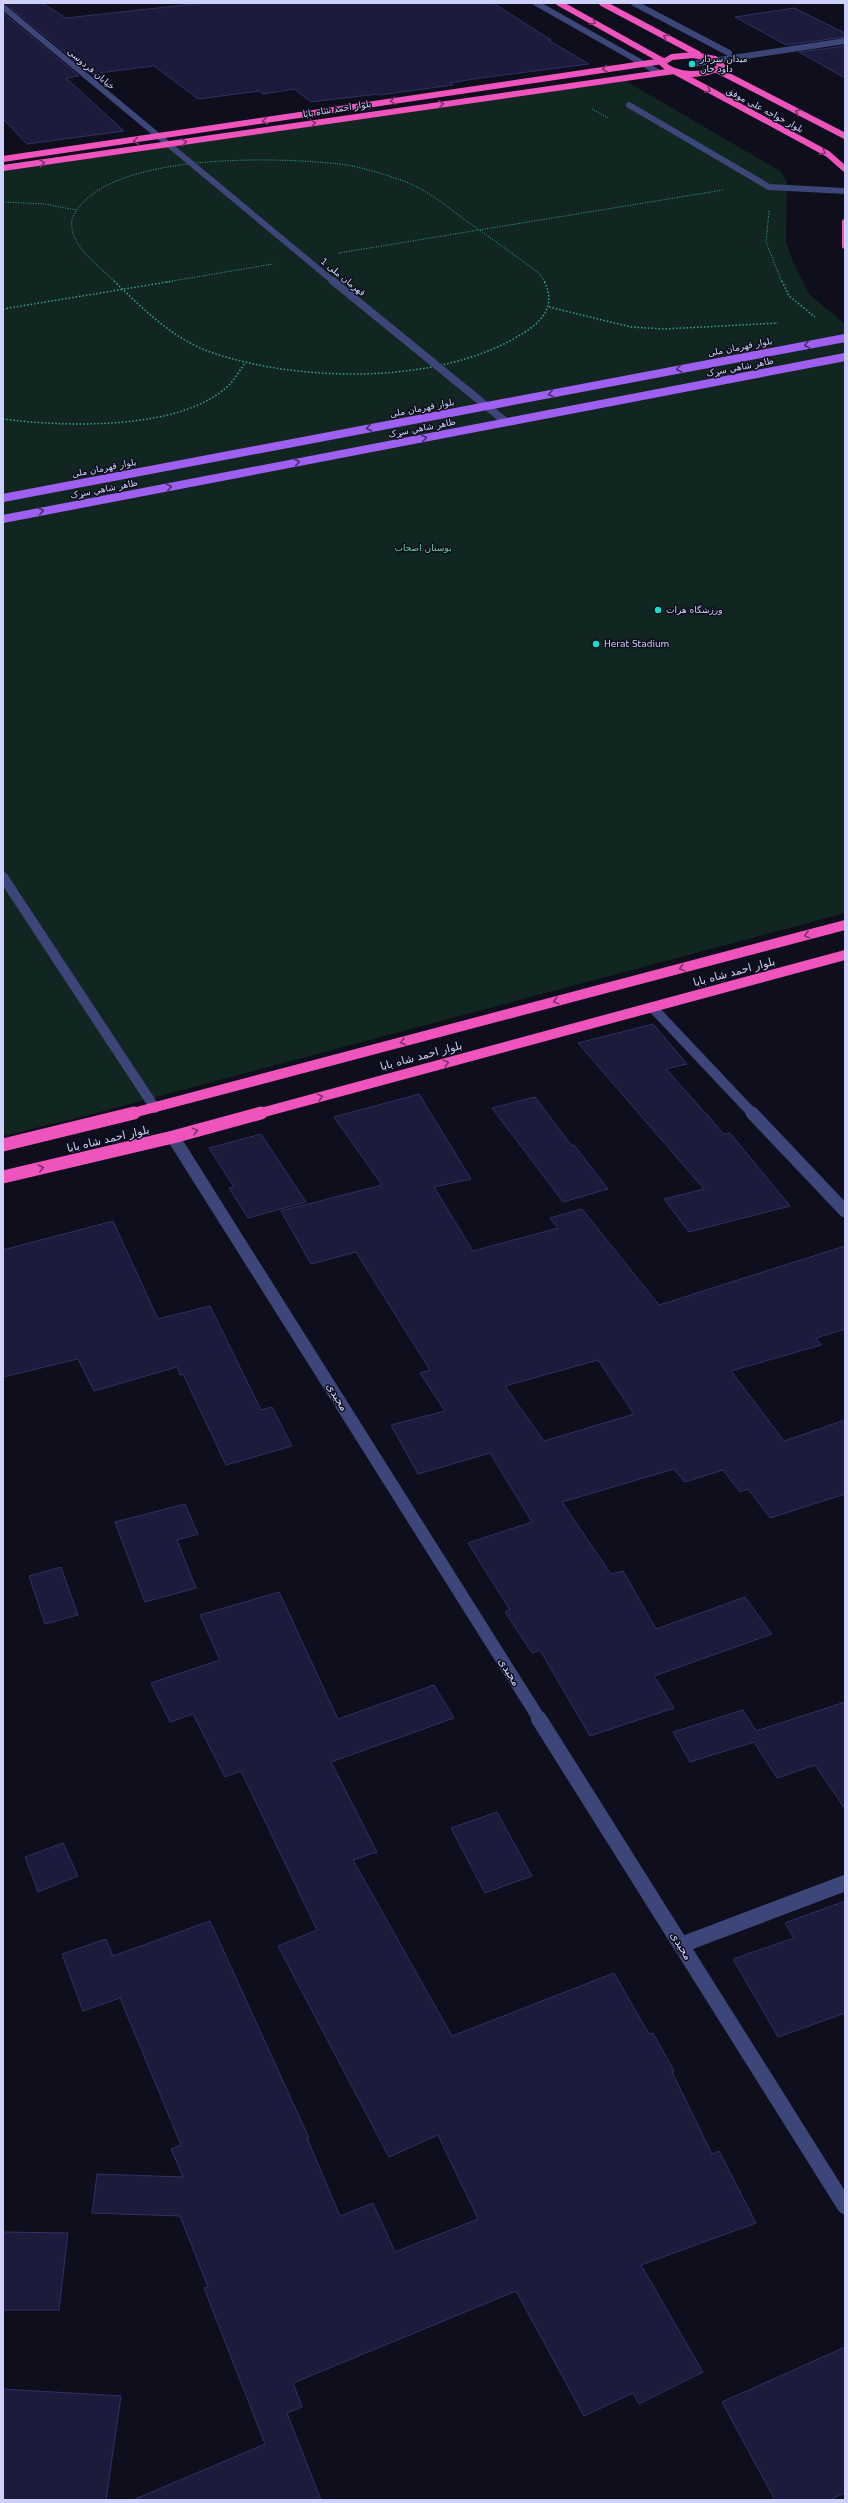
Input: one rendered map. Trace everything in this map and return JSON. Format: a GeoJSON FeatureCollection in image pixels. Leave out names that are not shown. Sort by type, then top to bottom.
{"type":"FeatureCollection","features":[{"type":"Feature","properties":{"kind":"highway","name":"بلوار خواجه علی موفق"},"geometry":{"type":"LineString","coordinates":[[559,3],[663,61],[665,67],[828,154],[845,169]]}},
{"type":"Feature","properties":{"kind":"highway"},"geometry":{"type":"LineString","coordinates":[[602,3],[701,56],[715,59],[722,63],[722,66],[717,70]]}},
{"type":"Feature","properties":{"kind":"highway","name":"بلوار احمد شاه بابا"},"geometry":{"type":"LineString","coordinates":[[3,159],[663,61],[678,56],[701,56]]}},
{"type":"Feature","properties":{"kind":"highway","name":"بلوار احمد شاه بابا"},"geometry":{"type":"LineString","coordinates":[[3,168],[658,72],[674,71],[698,73],[717,70]]}},
{"type":"Feature","properties":{"kind":"highway","name":"بلوار خواجه علی موفق"},"geometry":{"type":"LineString","coordinates":[[717,70],[845,136]]}},
{"type":"Feature","properties":{"kind":"highway"},"geometry":{"type":"LineString","coordinates":[[845,222],[845,246]]}},
{"type":"Feature","properties":{"kind":"highway","name":"بلوار احمد شاه بابا"},"geometry":{"type":"LineString","coordinates":[[3,1145],[155,1108],[845,925]]}},
{"type":"Feature","properties":{"kind":"highway","name":"بلوار احمد شاه بابا"},"geometry":{"type":"LineString","coordinates":[[3,1177],[173,1137],[845,955]]}},
{"type":"Feature","properties":{"kind":"main road","name":"بلوار قهرمان ملی"},"geometry":{"type":"LineString","coordinates":[[3,498],[845,338]]}},
{"type":"Feature","properties":{"kind":"main road","name":"ظاهر شاهي سړک"},"geometry":{"type":"LineString","coordinates":[[3,519],[845,357]]}},
{"type":"Feature","properties":{"kind":"street"},"geometry":{"type":"LineString","coordinates":[[536,3],[658,72]]}},
{"type":"Feature","properties":{"kind":"street"},"geometry":{"type":"LineString","coordinates":[[634,3],[729,53]]}},
{"type":"Feature","properties":{"kind":"street","name":"خیابان فردوسی"},"geometry":{"type":"LineString","coordinates":[[3,7],[167,145]]}},
{"type":"Feature","properties":{"kind":"street"},"geometry":{"type":"LineString","coordinates":[[692,64],[845,41]]}},
{"type":"Feature","properties":{"kind":"street"},"geometry":{"type":"LineString","coordinates":[[701,56],[729,53]]}},
{"type":"Feature","properties":{"kind":"street"},"geometry":{"type":"LineString","coordinates":[[692,64],[729,53]]}},
{"type":"Feature","properties":{"kind":"street"},"geometry":{"type":"LineString","coordinates":[[692,64],[722,63]]}},
{"type":"Feature","properties":{"kind":"street"},"geometry":{"type":"LineString","coordinates":[[629,105],[761,183],[780,189],[845,191]]}},
{"type":"Feature","properties":{"kind":"street","name":"قهرمان ملی 1"},"geometry":{"type":"LineString","coordinates":[[167,145],[506,422]]}},
{"type":"Feature","properties":{"kind":"street"},"geometry":{"type":"LineString","coordinates":[[3,877],[155,1108]]}},
{"type":"Feature","properties":{"kind":"street"},"geometry":{"type":"LineString","coordinates":[[652,1008],[845,1211]]}},
{"type":"Feature","properties":{"kind":"street","name":"مجیدی"},"geometry":{"type":"LineString","coordinates":[[173,1137],[845,2206]]}},
{"type":"Feature","properties":{"kind":"street"},"geometry":{"type":"LineString","coordinates":[[681,1945],[845,1882]]}},
{"type":"Feature","properties":{"kind":"path"},"geometry":{"type":"LineString","coordinates":[[3,309],[761,183]]}},
{"type":"Feature","properties":{"kind":"path"},"geometry":{"type":"LineString","coordinates":[[3,202],[44,204],[76,210]]}},
{"type":"Feature","properties":{"kind":"path"},"geometry":{"type":"LineString","coordinates":[[549,307],[631,327],[664,330],[782,322]]}},
{"type":"Feature","properties":{"kind":"path"},"geometry":{"type":"LineString","coordinates":[[811,321],[819,320]]}},
{"type":"Feature","properties":{"kind":"path"},"geometry":{"type":"LineString","coordinates":[[3,419],[44,425],[76,425],[121,423],[161,415],[190,407],[223,391],[242,372],[245,363]]}},
{"type":"Feature","properties":{"kind":"green space","name":"بوستان اصحاب"},"geometry":{"type":"Polygon","coordinates":[[[624,80],[780,171],[787,182],[786,242],[793,262],[809,294],[845,324],[845,913],[85,1116],[3,1136],[3,170],[624,80]]]}},
{"type":"Feature","properties":{"kind":"building"},"geometry":{"type":"Polygon","coordinates":[[[5,3],[42,3],[66,18],[203,3],[493,3],[551,40],[548,40],[589,64],[473,79],[450,83],[453,85],[380,95],[311,102],[294,89],[263,94],[259,91],[198,99],[154,66],[91,74],[5,3]]]}},
{"type":"Feature","properties":{"kind":"building"},"geometry":{"type":"Polygon","coordinates":[[[794,8],[845,33],[845,37],[786,45],[735,17],[794,8]]]}},
{"type":"Feature","properties":{"kind":"building"},"geometry":{"type":"Polygon","coordinates":[[[3,13],[79,76],[66,78],[124,131],[27,144],[3,119],[3,13]]]}},
{"type":"Feature","properties":{"kind":"building"},"geometry":{"type":"Polygon","coordinates":[[[845,46],[845,78],[799,52],[845,46]]]}},
{"type":"Feature","properties":{"kind":"building"},"geometry":{"type":"Polygon","coordinates":[[[653,1024],[687,1064],[666,1069],[724,1134],[730,1133],[790,1206],[689,1232],[664,1199],[704,1189],[578,1043],[653,1024]]]}},
{"type":"Feature","properties":{"kind":"building"},"geometry":{"type":"Polygon","coordinates":[[[419,1094],[471,1179],[434,1187],[473,1251],[558,1228],[550,1218],[582,1209],[659,1305],[845,1246],[845,1329],[816,1338],[821,1345],[731,1371],[784,1441],[845,1420],[845,1494],[770,1518],[748,1489],[740,1492],[723,1470],[685,1482],[674,1469],[562,1502],[611,1574],[623,1571],[656,1629],[745,1597],[772,1634],[654,1676],[674,1708],[590,1736],[540,1650],[532,1653],[505,1612],[510,1610],[468,1543],[532,1522],[490,1453],[418,1474],[391,1425],[445,1411],[420,1373],[430,1370],[356,1252],[311,1264],[281,1211],[382,1185],[334,1117],[419,1094]],[[598,1360],[505,1386],[544,1441],[634,1414],[598,1360]]]}},
{"type":"Feature","properties":{"kind":"building"},"geometry":{"type":"Polygon","coordinates":[[[535,1097],[572,1146],[574,1145],[608,1189],[563,1202],[492,1108],[535,1097]]]}},
{"type":"Feature","properties":{"kind":"building"},"geometry":{"type":"Polygon","coordinates":[[[261,1134],[306,1202],[248,1218],[229,1188],[234,1187],[209,1148],[261,1134]]]}},
{"type":"Feature","properties":{"kind":"building"},"geometry":{"type":"Polygon","coordinates":[[[113,1221],[158,1319],[210,1306],[261,1410],[272,1407],[292,1446],[226,1465],[183,1374],[180,1375],[177,1367],[94,1391],[78,1359],[3,1377],[3,1250],[113,1221]]]}},
{"type":"Feature","properties":{"kind":"building"},"geometry":{"type":"Polygon","coordinates":[[[185,1504],[198,1534],[177,1540],[196,1588],[145,1602],[115,1522],[185,1504]]]}},
{"type":"Feature","properties":{"kind":"building"},"geometry":{"type":"Polygon","coordinates":[[[61,1567],[78,1615],[45,1624],[29,1576],[61,1567]]]}},
{"type":"Feature","properties":{"kind":"building"},"geometry":{"type":"Polygon","coordinates":[[[279,1592],[338,1719],[434,1685],[454,1718],[331,1762],[377,1852],[353,1860],[452,2036],[614,1973],[649,2034],[653,2033],[674,2071],[672,2072],[712,2154],[719,2151],[756,2223],[641,2265],[703,2372],[639,2404],[633,2393],[584,2416],[516,2291],[293,2383],[302,2407],[287,2413],[321,2500],[133,2500],[265,2444],[204,2288],[208,2287],[180,2216],[92,2213],[97,2174],[183,2177],[171,2149],[181,2145],[120,1998],[83,2011],[62,1954],[106,1939],[113,1956],[210,1921],[309,2138],[307,2138],[340,2216],[373,2203],[395,2252],[478,2219],[438,2135],[389,2157],[278,1946],[317,1930],[241,1771],[225,1777],[193,1714],[170,1722],[151,1683],[220,1660],[200,1615],[279,1592]]]}},
{"type":"Feature","properties":{"kind":"building"},"geometry":{"type":"Polygon","coordinates":[[[845,1702],[845,1809],[815,1765],[777,1778],[754,1742],[690,1762],[673,1732],[743,1710],[756,1731],[845,1702]]]}},
{"type":"Feature","properties":{"kind":"building"},"geometry":{"type":"Polygon","coordinates":[[[497,1812],[532,1876],[485,1893],[451,1828],[497,1812]]]}},
{"type":"Feature","properties":{"kind":"building"},"geometry":{"type":"Polygon","coordinates":[[[63,1843],[78,1876],[38,1892],[25,1857],[63,1843]]]}},
{"type":"Feature","properties":{"kind":"building"},"geometry":{"type":"Polygon","coordinates":[[[845,1901],[845,2013],[778,2037],[733,1959],[794,1938],[785,1923],[845,1901]]]}},
{"type":"Feature","properties":{"kind":"building"},"geometry":{"type":"Polygon","coordinates":[[[3,2232],[68,2233],[59,2310],[3,2310],[3,2232]]]}},
{"type":"Feature","properties":{"kind":"building"},"geometry":{"type":"Polygon","coordinates":[[[845,2347],[845,2493],[829,2500],[775,2500],[722,2402],[845,2347]]]}},
{"type":"Feature","properties":{"kind":"building"},"geometry":{"type":"Polygon","coordinates":[[[3,2389],[121,2396],[106,2500],[3,2500],[3,2389]]]}},
{"type":"Feature","properties":{"kind":"place","name":"میدان سردار داود خان"},"geometry":{"type":"Point","coordinates":[692,64]}},
{"type":"Feature","properties":{"kind":"place","name":"ورزشگاه هرات"},"geometry":{"type":"Point","coordinates":[658,610]}},
{"type":"Feature","properties":{"kind":"place","name":"Herat Stadium"},"geometry":{"type":"Point","coordinates":[596,644]}}]}
